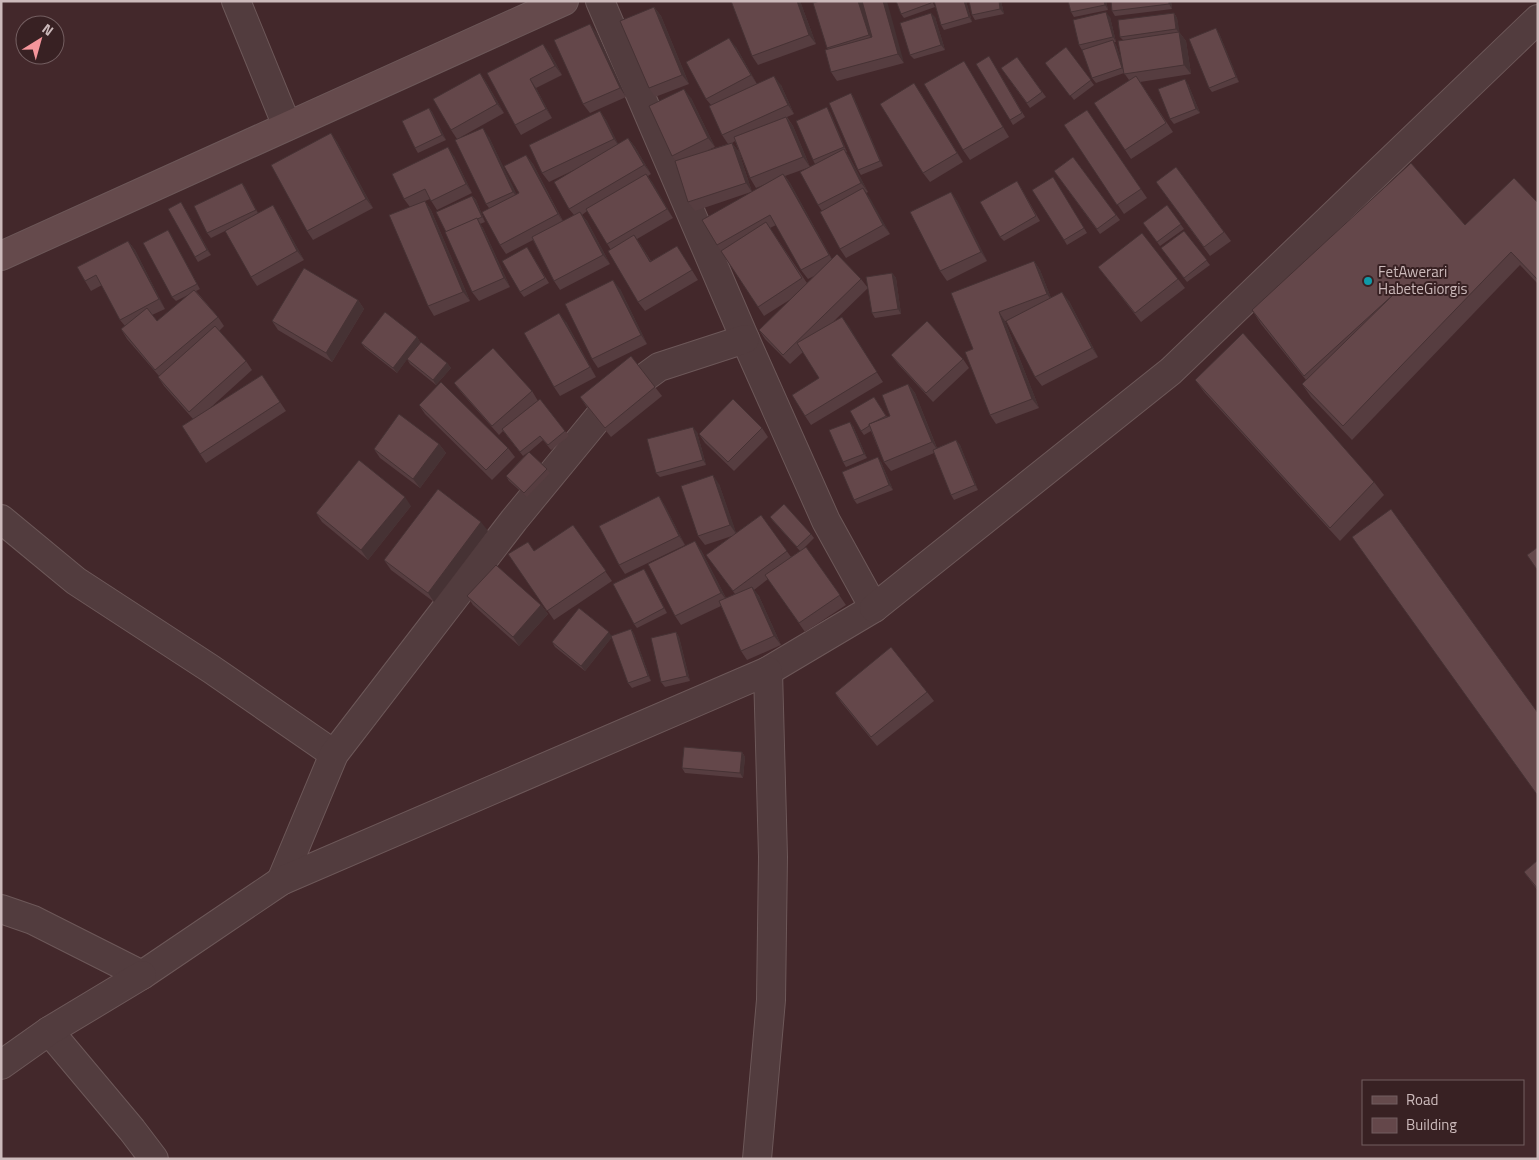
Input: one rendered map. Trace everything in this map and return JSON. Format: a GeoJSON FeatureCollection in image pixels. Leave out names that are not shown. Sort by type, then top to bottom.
{"type":"FeatureCollection","features":[{"type":"Feature","properties":{"kind":"main road"},"geometry":{"type":"LineString","coordinates":[[2,255],[564,1]]}},
{"type":"Feature","properties":{"kind":"street"},"geometry":{"type":"LineString","coordinates":[[236,1],[287,126]]}},
{"type":"Feature","properties":{"kind":"street"},"geometry":{"type":"LineString","coordinates":[[600,1],[826,521],[874,608]]}},
{"type":"Feature","properties":{"kind":"street"},"geometry":{"type":"LineString","coordinates":[[1,1066],[49,1031],[142,975],[281,881],[768,671],[874,608],[1171,371],[1538,19]]}},
{"type":"Feature","properties":{"kind":"street"},"geometry":{"type":"LineString","coordinates":[[281,881],[334,754],[514,520],[611,402],[659,367],[746,339]]}},
{"type":"Feature","properties":{"kind":"street"},"geometry":{"type":"LineString","coordinates":[[1,519],[76,581],[211,669],[334,754]]}},
{"type":"Feature","properties":{"kind":"street"},"geometry":{"type":"LineString","coordinates":[[757,1159],[772,1000],[773,857],[768,671]]}},
{"type":"Feature","properties":{"kind":"street"},"geometry":{"type":"LineString","coordinates":[[1,909],[33,920],[142,975]]}},
{"type":"Feature","properties":{"kind":"street"},"geometry":{"type":"LineString","coordinates":[[49,1031],[154,1159]]}},
{"type":"Feature","properties":{"kind":"building"},"geometry":{"type":"Polygon","coordinates":[[[731,1],[797,1],[809,35],[752,56],[731,1]]]}},
{"type":"Feature","properties":{"kind":"building"},"geometry":{"type":"Polygon","coordinates":[[[820,1],[858,1],[869,35],[827,48],[813,3],[820,1]]]}},
{"type":"Feature","properties":{"kind":"building"},"geometry":{"type":"Polygon","coordinates":[[[862,1],[883,1],[898,54],[831,72],[825,50],[872,37],[862,1]]]}},
{"type":"Feature","properties":{"kind":"building"},"geometry":{"type":"Polygon","coordinates":[[[896,1],[931,1],[931,3],[901,14],[896,1]]]}},
{"type":"Feature","properties":{"kind":"building"},"geometry":{"type":"Polygon","coordinates":[[[934,1],[964,1],[969,17],[941,25],[934,1]]]}},
{"type":"Feature","properties":{"kind":"building"},"geometry":{"type":"Polygon","coordinates":[[[969,1],[999,1],[1000,9],[972,15],[969,1]]]}},
{"type":"Feature","properties":{"kind":"building"},"geometry":{"type":"Polygon","coordinates":[[[1068,1],[1104,1],[1105,5],[1071,12],[1068,1]]]}},
{"type":"Feature","properties":{"kind":"building"},"geometry":{"type":"Polygon","coordinates":[[[1111,1],[1169,1],[1169,4],[1112,11],[1111,1]]]}},
{"type":"Feature","properties":{"kind":"building"},"geometry":{"type":"Polygon","coordinates":[[[654,7],[682,75],[649,88],[620,21],[654,7]]]}},
{"type":"Feature","properties":{"kind":"building"},"geometry":{"type":"Polygon","coordinates":[[[1106,12],[1113,37],[1079,45],[1073,20],[1106,12]]]}},
{"type":"Feature","properties":{"kind":"building"},"geometry":{"type":"Polygon","coordinates":[[[931,13],[941,45],[910,55],[900,23],[931,13]]]}},
{"type":"Feature","properties":{"kind":"building"},"geometry":{"type":"Polygon","coordinates":[[[1174,13],[1176,29],[1120,37],[1118,20],[1174,13]]]}},
{"type":"Feature","properties":{"kind":"building"},"geometry":{"type":"Polygon","coordinates":[[[590,24],[620,88],[583,104],[554,40],[590,24]]]}},
{"type":"Feature","properties":{"kind":"building"},"geometry":{"type":"Polygon","coordinates":[[[1216,28],[1236,77],[1209,88],[1189,39],[1216,28]]]}},
{"type":"Feature","properties":{"kind":"building"},"geometry":{"type":"Polygon","coordinates":[[[1179,32],[1184,65],[1124,74],[1118,41],[1179,32]]]}},
{"type":"Feature","properties":{"kind":"building"},"geometry":{"type":"Polygon","coordinates":[[[729,38],[751,75],[706,99],[686,62],[729,38]]]}},
{"type":"Feature","properties":{"kind":"building"},"geometry":{"type":"Polygon","coordinates":[[[1113,40],[1122,68],[1092,78],[1082,50],[1113,40]]]}},
{"type":"Feature","properties":{"kind":"building"},"geometry":{"type":"Polygon","coordinates":[[[543,44],[555,66],[530,79],[546,109],[515,125],[487,73],[543,44]]]}},
{"type":"Feature","properties":{"kind":"building"},"geometry":{"type":"Polygon","coordinates":[[[1066,47],[1091,80],[1070,96],[1045,63],[1066,47]]]}},
{"type":"Feature","properties":{"kind":"building"},"geometry":{"type":"Polygon","coordinates":[[[989,56],[1022,113],[1010,120],[976,64],[989,56]]]}},
{"type":"Feature","properties":{"kind":"building"},"geometry":{"type":"Polygon","coordinates":[[[1017,57],[1042,92],[1027,103],[1001,68],[1017,57]]]}},
{"type":"Feature","properties":{"kind":"building"},"geometry":{"type":"Polygon","coordinates":[[[964,61],[1003,127],[963,150],[924,84],[964,61]]]}},
{"type":"Feature","properties":{"kind":"building"},"geometry":{"type":"Polygon","coordinates":[[[480,73],[497,104],[451,130],[433,99],[480,73]]]}},
{"type":"Feature","properties":{"kind":"building"},"geometry":{"type":"Polygon","coordinates":[[[774,76],[788,105],[722,135],[709,106],[774,76]]]}},
{"type":"Feature","properties":{"kind":"building"},"geometry":{"type":"Polygon","coordinates":[[[1136,76],[1166,123],[1125,150],[1094,103],[1136,76]]]}},
{"type":"Feature","properties":{"kind":"building"},"geometry":{"type":"Polygon","coordinates":[[[1185,79],[1196,109],[1170,119],[1158,89],[1185,79]]]}},
{"type":"Feature","properties":{"kind":"building"},"geometry":{"type":"Polygon","coordinates":[[[914,83],[957,153],[923,173],[880,104],[914,83]]]}},
{"type":"Feature","properties":{"kind":"building"},"geometry":{"type":"Polygon","coordinates":[[[684,89],[708,138],[672,156],[649,106],[684,89]]]}},
{"type":"Feature","properties":{"kind":"building"},"geometry":{"type":"Polygon","coordinates":[[[851,93],[880,161],[858,170],[829,103],[851,93]]]}},
{"type":"Feature","properties":{"kind":"building"},"geometry":{"type":"Polygon","coordinates":[[[827,107],[844,147],[813,160],[796,121],[827,107]]]}},
{"type":"Feature","properties":{"kind":"building"},"geometry":{"type":"Polygon","coordinates":[[[429,108],[442,135],[415,148],[402,121],[429,108]]]}},
{"type":"Feature","properties":{"kind":"building"},"geometry":{"type":"Polygon","coordinates":[[[1087,110],[1141,189],[1117,205],[1064,125],[1087,110]]]}},
{"type":"Feature","properties":{"kind":"building"},"geometry":{"type":"Polygon","coordinates":[[[600,111],[614,139],[542,173],[529,145],[600,111]]]}},
{"type":"Feature","properties":{"kind":"building"},"geometry":{"type":"Polygon","coordinates":[[[786,117],[803,157],[750,178],[734,137],[786,117]]]}},
{"type":"Feature","properties":{"kind":"building"},"geometry":{"type":"Polygon","coordinates":[[[483,128],[513,192],[486,204],[455,140],[483,128]]]}},
{"type":"Feature","properties":{"kind":"building"},"geometry":{"type":"Polygon","coordinates":[[[331,133],[366,199],[307,231],[271,165],[331,133]]]}},
{"type":"Feature","properties":{"kind":"building"},"geometry":{"type":"Polygon","coordinates":[[[628,138],[644,165],[569,209],[554,182],[628,138]]]}},
{"type":"Feature","properties":{"kind":"building"},"geometry":{"type":"Polygon","coordinates":[[[732,143],[746,183],[688,202],[675,161],[732,143]]]}},
{"type":"Feature","properties":{"kind":"building"},"geometry":{"type":"Polygon","coordinates":[[[448,147],[466,184],[431,201],[425,189],[404,199],[392,174],[448,147]]]}},
{"type":"Feature","properties":{"kind":"building"},"geometry":{"type":"Polygon","coordinates":[[[844,149],[861,183],[818,205],[800,172],[844,149]]]}},
{"type":"Feature","properties":{"kind":"building"},"geometry":{"type":"Polygon","coordinates":[[[526,155],[558,214],[500,245],[482,212],[519,193],[504,166],[526,155]]]}},
{"type":"Feature","properties":{"kind":"building"},"geometry":{"type":"Polygon","coordinates":[[[1073,157],[1116,215],[1097,229],[1054,171],[1073,157]]]}},
{"type":"Feature","properties":{"kind":"building"},"geometry":{"type":"Polygon","coordinates":[[[1411,163],[1465,225],[1514,178],[1538,203],[1538,280],[1511,252],[1343,426],[1302,384],[1395,293],[1304,376],[1252,310],[1411,163]]]}},
{"type":"Feature","properties":{"kind":"building"},"geometry":{"type":"Polygon","coordinates":[[[1176,167],[1224,232],[1204,247],[1156,182],[1176,167]]]}},
{"type":"Feature","properties":{"kind":"building"},"geometry":{"type":"Polygon","coordinates":[[[646,174],[667,209],[607,244],[586,209],[646,174]]]}},
{"type":"Feature","properties":{"kind":"building"},"geometry":{"type":"Polygon","coordinates":[[[783,174],[829,255],[801,270],[770,215],[717,245],[702,220],[783,174]]]}},
{"type":"Feature","properties":{"kind":"building"},"geometry":{"type":"Polygon","coordinates":[[[1053,177],[1084,228],[1064,240],[1032,190],[1053,177]]]}},
{"type":"Feature","properties":{"kind":"building"},"geometry":{"type":"Polygon","coordinates":[[[1017,181],[1036,216],[1000,237],[980,202],[1017,181]]]}},
{"type":"Feature","properties":{"kind":"building"},"geometry":{"type":"Polygon","coordinates":[[[242,183],[256,210],[207,233],[194,206],[242,183]]]}},
{"type":"Feature","properties":{"kind":"building"},"geometry":{"type":"Polygon","coordinates":[[[863,188],[883,225],[840,249],[820,212],[863,188]]]}},
{"type":"Feature","properties":{"kind":"building"},"geometry":{"type":"Polygon","coordinates":[[[951,192],[981,252],[940,271],[910,212],[951,192]]]}},
{"type":"Feature","properties":{"kind":"building"},"geometry":{"type":"Polygon","coordinates":[[[472,196],[482,217],[446,232],[436,212],[472,196]]]}},
{"type":"Feature","properties":{"kind":"building"},"geometry":{"type":"Polygon","coordinates":[[[425,201],[463,292],[428,306],[389,215],[425,201]]]}},
{"type":"Feature","properties":{"kind":"building"},"geometry":{"type":"Polygon","coordinates":[[[181,202],[207,250],[195,257],[168,209],[181,202]]]}},
{"type":"Feature","properties":{"kind":"building"},"geometry":{"type":"Polygon","coordinates":[[[273,205],[297,251],[251,277],[225,231],[273,205]]]}},
{"type":"Feature","properties":{"kind":"building"},"geometry":{"type":"Polygon","coordinates":[[[1167,205],[1181,224],[1157,242],[1143,223],[1167,205]]]}},
{"type":"Feature","properties":{"kind":"building"},"geometry":{"type":"Polygon","coordinates":[[[580,212],[603,255],[554,281],[532,237],[580,212]]]}},
{"type":"Feature","properties":{"kind":"building"},"geometry":{"type":"Polygon","coordinates":[[[477,218],[504,278],[472,292],[445,232],[477,218]]]}},
{"type":"Feature","properties":{"kind":"building"},"geometry":{"type":"Polygon","coordinates":[[[766,222],[802,278],[758,307],[721,251],[766,222]]]}},
{"type":"Feature","properties":{"kind":"building"},"geometry":{"type":"Polygon","coordinates":[[[168,230],[197,284],[172,297],[143,243],[168,230]]]}},
{"type":"Feature","properties":{"kind":"building"},"geometry":{"type":"Polygon","coordinates":[[[1184,231],[1207,260],[1184,278],[1161,248],[1184,231]]]}},
{"type":"Feature","properties":{"kind":"building"},"geometry":{"type":"Polygon","coordinates":[[[1142,233],[1178,279],[1135,313],[1098,267],[1142,233]]]}},
{"type":"Feature","properties":{"kind":"building"},"geometry":{"type":"Polygon","coordinates":[[[634,235],[650,262],[677,246],[692,270],[638,302],[608,251],[634,235]]]}},
{"type":"Feature","properties":{"kind":"building"},"geometry":{"type":"Polygon","coordinates":[[[128,241],[159,299],[120,320],[96,275],[85,281],[77,267],[128,241]]]}},
{"type":"Feature","properties":{"kind":"building"},"geometry":{"type":"Polygon","coordinates":[[[527,247],[545,278],[520,292],[502,261],[527,247]]]}},
{"type":"Feature","properties":{"kind":"building"},"geometry":{"type":"Polygon","coordinates":[[[837,254],[861,279],[783,355],[759,330],[837,254]]]}},
{"type":"Feature","properties":{"kind":"building"},"geometry":{"type":"Polygon","coordinates":[[[1034,261],[1047,294],[999,312],[1032,399],[990,415],[965,352],[973,349],[951,293],[1034,261]]]}},
{"type":"Feature","properties":{"kind":"building"},"geometry":{"type":"Polygon","coordinates":[[[304,268],[358,300],[326,353],[272,321],[304,268]]]}},
{"type":"Feature","properties":{"kind":"building"},"geometry":{"type":"Polygon","coordinates":[[[892,273],[898,309],[872,313],[866,277],[892,273]]]}},
{"type":"Feature","properties":{"kind":"building"},"geometry":{"type":"Polygon","coordinates":[[[613,280],[641,335],[592,359],[565,304],[613,280]]]}},
{"type":"Feature","properties":{"kind":"building"},"geometry":{"type":"Polygon","coordinates":[[[194,290],[218,317],[155,370],[121,329],[147,308],[157,321],[194,290]]]}},
{"type":"Feature","properties":{"kind":"building"},"geometry":{"type":"Polygon","coordinates":[[[1062,292],[1092,348],[1035,377],[1006,321],[1062,292]]]}},
{"type":"Feature","properties":{"kind":"building"},"geometry":{"type":"Polygon","coordinates":[[[385,312],[417,337],[393,368],[361,343],[385,312]]]}},
{"type":"Feature","properties":{"kind":"building"},"geometry":{"type":"Polygon","coordinates":[[[559,313],[590,367],[554,387],[524,333],[559,313]]]}},
{"type":"Feature","properties":{"kind":"building"},"geometry":{"type":"Polygon","coordinates":[[[842,317],[877,372],[805,416],[792,395],[819,378],[797,343],[842,317]]]}},
{"type":"Feature","properties":{"kind":"building"},"geometry":{"type":"Polygon","coordinates":[[[927,321],[963,359],[926,393],[891,355],[927,321]]]}},
{"type":"Feature","properties":{"kind":"building"},"geometry":{"type":"Polygon","coordinates":[[[215,326],[246,361],[189,412],[158,377],[215,326]]]}},
{"type":"Feature","properties":{"kind":"building"},"geometry":{"type":"Polygon","coordinates":[[[1243,333],[1374,482],[1330,528],[1195,380],[1243,333]]]}},
{"type":"Feature","properties":{"kind":"building"},"geometry":{"type":"Polygon","coordinates":[[[421,342],[447,363],[433,380],[407,359],[421,342]]]}},
{"type":"Feature","properties":{"kind":"building"},"geometry":{"type":"Polygon","coordinates":[[[493,348],[532,391],[492,426],[454,383],[493,348]]]}},
{"type":"Feature","properties":{"kind":"building"},"geometry":{"type":"Polygon","coordinates":[[[631,356],[655,387],[605,428],[580,397],[631,356]]]}},
{"type":"Feature","properties":{"kind":"building"},"geometry":{"type":"Polygon","coordinates":[[[262,375],[280,402],[200,454],[182,426],[262,375]]]}},
{"type":"Feature","properties":{"kind":"building"},"geometry":{"type":"Polygon","coordinates":[[[441,382],[508,448],[486,470],[419,405],[441,382]]]}},
{"type":"Feature","properties":{"kind":"building"},"geometry":{"type":"Polygon","coordinates":[[[908,384],[932,442],[884,462],[869,424],[890,416],[882,395],[908,384]]]}},
{"type":"Feature","properties":{"kind":"building"},"geometry":{"type":"Polygon","coordinates":[[[874,397],[886,416],[869,424],[869,426],[861,431],[850,411],[874,397]]]}},
{"type":"Feature","properties":{"kind":"building"},"geometry":{"type":"Polygon","coordinates":[[[540,399],[565,431],[548,445],[540,436],[520,452],[502,429],[540,399]]]}},
{"type":"Feature","properties":{"kind":"building"},"geometry":{"type":"Polygon","coordinates":[[[733,399],[762,428],[728,462],[699,434],[733,399]]]}},
{"type":"Feature","properties":{"kind":"building"},"geometry":{"type":"Polygon","coordinates":[[[399,414],[439,444],[413,479],[374,449],[399,414]]]}},
{"type":"Feature","properties":{"kind":"building"},"geometry":{"type":"Polygon","coordinates":[[[850,422],[864,454],[843,462],[829,430],[850,422]]]}},
{"type":"Feature","properties":{"kind":"building"},"geometry":{"type":"Polygon","coordinates":[[[693,427],[703,460],[656,473],[647,439],[693,427]]]}},
{"type":"Feature","properties":{"kind":"building"},"geometry":{"type":"Polygon","coordinates":[[[956,440],[975,485],[951,495],[933,450],[956,440]]]}},
{"type":"Feature","properties":{"kind":"building"},"geometry":{"type":"Polygon","coordinates":[[[529,452],[547,469],[524,493],[506,476],[529,452]]]}},
{"type":"Feature","properties":{"kind":"building"},"geometry":{"type":"Polygon","coordinates":[[[878,457],[889,485],[854,500],[842,472],[878,457]]]}},
{"type":"Feature","properties":{"kind":"building"},"geometry":{"type":"Polygon","coordinates":[[[359,460],[405,497],[361,550],[316,513],[359,460]]]}},
{"type":"Feature","properties":{"kind":"building"},"geometry":{"type":"Polygon","coordinates":[[[713,475],[730,525],[698,536],[681,486],[713,475]]]}},
{"type":"Feature","properties":{"kind":"building"},"geometry":{"type":"Polygon","coordinates":[[[438,489],[481,522],[428,593],[384,560],[438,489]]]}},
{"type":"Feature","properties":{"kind":"building"},"geometry":{"type":"Polygon","coordinates":[[[659,496],[679,536],[619,565],[599,526],[659,496]]]}},
{"type":"Feature","properties":{"kind":"building"},"geometry":{"type":"Polygon","coordinates":[[[784,504],[811,534],[797,547],[770,517],[784,504]]]}},
{"type":"Feature","properties":{"kind":"building"},"geometry":{"type":"Polygon","coordinates":[[[1391,509],[1538,713],[1538,796],[1352,537],[1391,509]]]}},
{"type":"Feature","properties":{"kind":"building"},"geometry":{"type":"Polygon","coordinates":[[[761,515],[787,551],[733,591],[706,555],[761,515]]]}},
{"type":"Feature","properties":{"kind":"building"},"geometry":{"type":"Polygon","coordinates":[[[573,525],[606,571],[547,611],[508,554],[528,542],[534,551],[573,525]]]}},
{"type":"Feature","properties":{"kind":"building"},"geometry":{"type":"Polygon","coordinates":[[[695,541],[721,593],[675,616],[648,564],[695,541]]]}},
{"type":"Feature","properties":{"kind":"building"},"geometry":{"type":"Polygon","coordinates":[[[806,547],[840,595],[799,623],[765,575],[806,547]]]}},
{"type":"Feature","properties":{"kind":"building"},"geometry":{"type":"Polygon","coordinates":[[[1538,547],[1538,571],[1527,555],[1538,547]]]}},
{"type":"Feature","properties":{"kind":"building"},"geometry":{"type":"Polygon","coordinates":[[[496,565],[541,605],[513,637],[467,596],[496,565]]]}},
{"type":"Feature","properties":{"kind":"building"},"geometry":{"type":"Polygon","coordinates":[[[644,569],[664,608],[634,624],[613,584],[644,569]]]}},
{"type":"Feature","properties":{"kind":"building"},"geometry":{"type":"Polygon","coordinates":[[[752,587],[774,636],[741,651],[719,601],[752,587]]]}},
{"type":"Feature","properties":{"kind":"building"},"geometry":{"type":"Polygon","coordinates":[[[579,608],[609,632],[581,666],[552,642],[579,608]]]}},
{"type":"Feature","properties":{"kind":"building"},"geometry":{"type":"Polygon","coordinates":[[[631,629],[648,676],[628,683],[611,636],[631,629]]]}},
{"type":"Feature","properties":{"kind":"building"},"geometry":{"type":"Polygon","coordinates":[[[676,632],[687,676],[661,682],[651,638],[676,632]]]}},
{"type":"Feature","properties":{"kind":"building"},"geometry":{"type":"Polygon","coordinates":[[[891,647],[927,692],[871,737],[835,693],[891,647]]]}},
{"type":"Feature","properties":{"kind":"building"},"geometry":{"type":"Polygon","coordinates":[[[684,747],[742,752],[740,773],[682,768],[684,747]]]}},
{"type":"Feature","properties":{"kind":"building"},"geometry":{"type":"Polygon","coordinates":[[[1538,860],[1538,889],[1524,872],[1538,860]]]}},
{"type":"Feature","properties":{"kind":"place","name":"FetAwerari HabeteGiorgis"},"geometry":{"type":"Point","coordinates":[1368,281]}}]}
